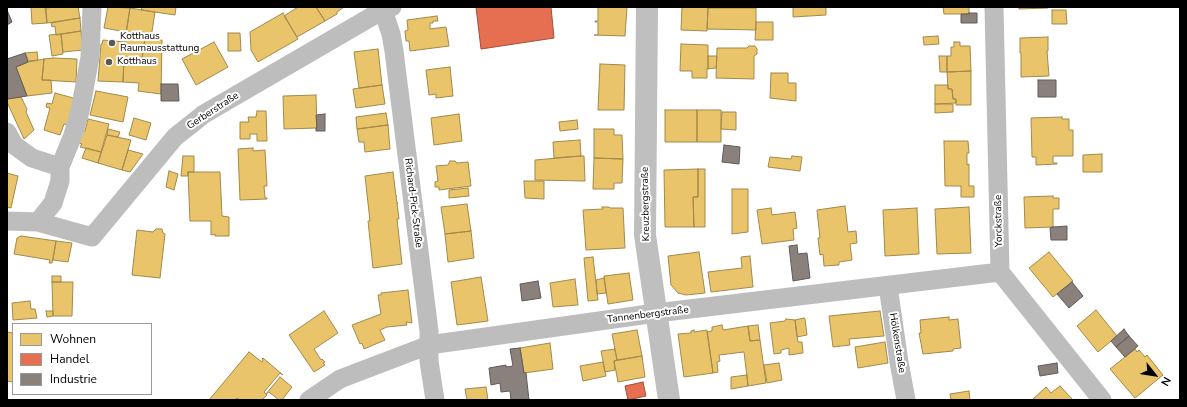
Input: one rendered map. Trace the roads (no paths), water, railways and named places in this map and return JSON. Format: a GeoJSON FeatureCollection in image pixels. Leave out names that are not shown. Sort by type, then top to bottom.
{"type":"FeatureCollection","features":[{"type":"Feature","properties":{"kind":"main road","name":"Kreuzbergstraße"},"geometry":{"type":"LineString","coordinates":[[647,7],[645,235],[669,400]]}},
{"type":"Feature","properties":{"kind":"street"},"geometry":{"type":"LineString","coordinates":[[7,221],[38,222],[53,203],[60,181],[60,167],[73,135],[84,93],[90,57],[92,7]]}},
{"type":"Feature","properties":{"kind":"street","name":"Yorckstraße"},"geometry":{"type":"LineString","coordinates":[[994,7],[1000,272]]}},
{"type":"Feature","properties":{"kind":"street","name":"Gerberstraße"},"geometry":{"type":"LineString","coordinates":[[38,222],[92,237],[175,137],[204,114],[386,8]]}},
{"type":"Feature","properties":{"kind":"street","name":"Richard-Pick-Straße"},"geometry":{"type":"LineString","coordinates":[[386,8],[392,34],[428,323],[430,361],[435,400]]}},
{"type":"Feature","properties":{"kind":"street"},"geometry":{"type":"LineString","coordinates":[[7,132],[14,146],[32,158],[60,167]]}},
{"type":"Feature","properties":{"kind":"street"},"geometry":{"type":"LineString","coordinates":[[1000,272],[1102,400]]}},
{"type":"Feature","properties":{"kind":"street","name":"Tannenbergstraße"},"geometry":{"type":"LineString","coordinates":[[309,400],[340,379],[429,345],[656,313],[1000,272]]}},
{"type":"Feature","properties":{"kind":"street","name":"Hölkenstraße"},"geometry":{"type":"LineString","coordinates":[[888,286],[906,400]]}},
{"type":"Feature","properties":{"kind":"place","name":"Kotthaus Raumausstattung"},"geometry":{"type":"Point","coordinates":[112,43]}},
{"type":"Feature","properties":{"kind":"place","name":"Kotthaus"},"geometry":{"type":"Point","coordinates":[109,62]}}]}
